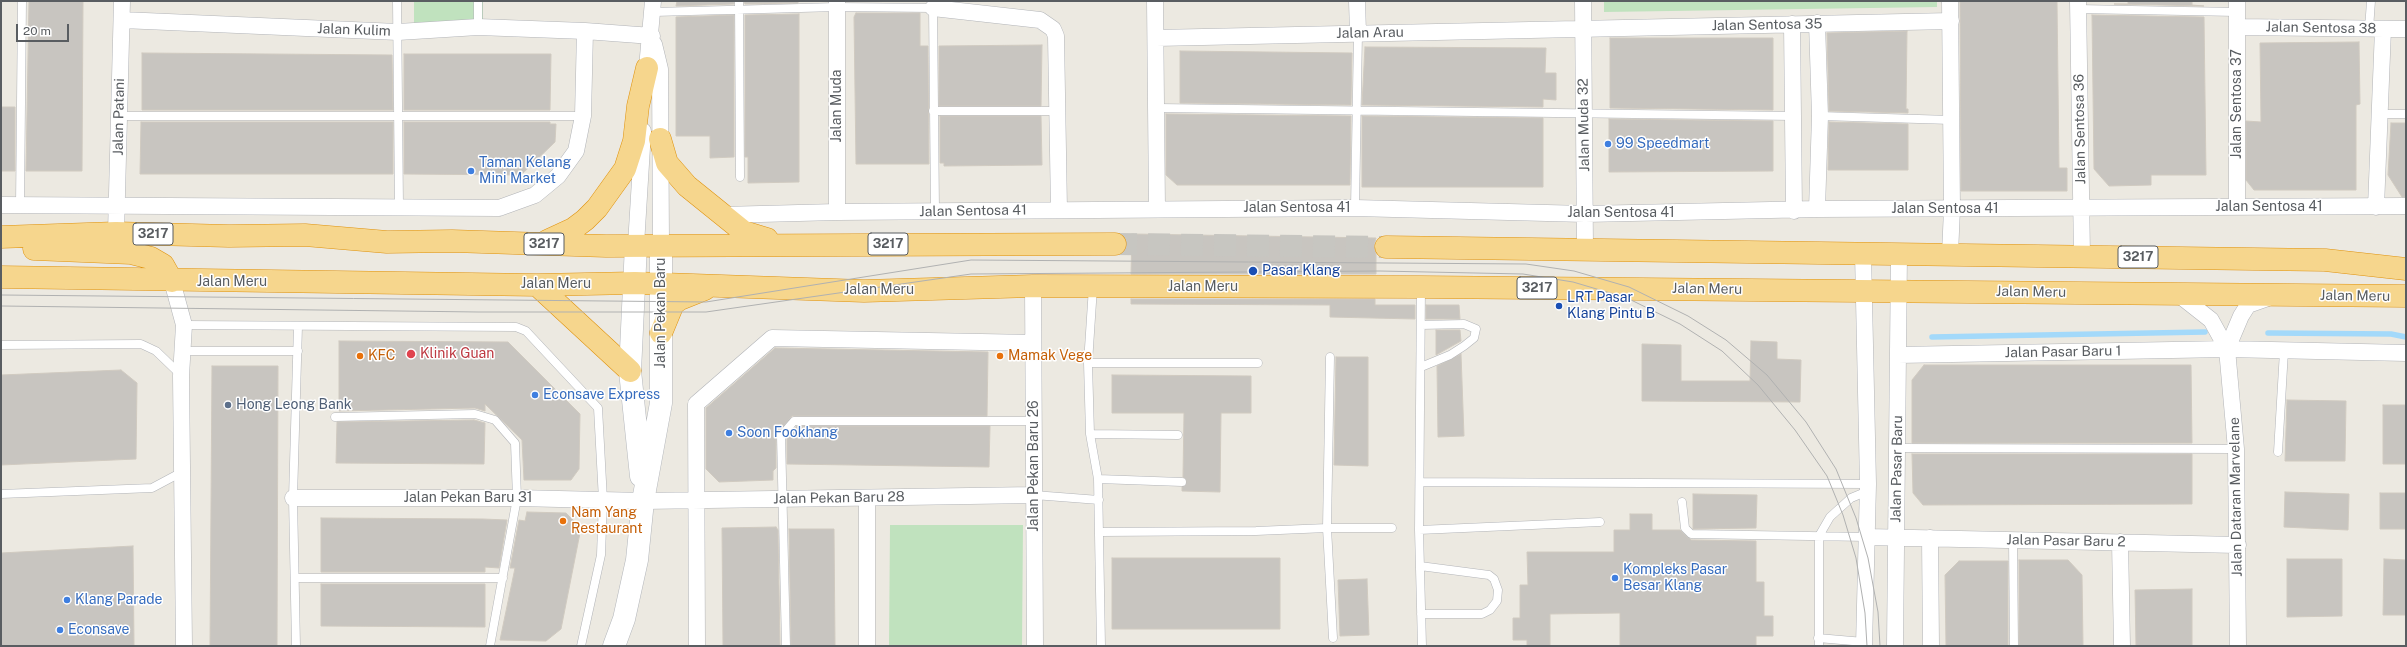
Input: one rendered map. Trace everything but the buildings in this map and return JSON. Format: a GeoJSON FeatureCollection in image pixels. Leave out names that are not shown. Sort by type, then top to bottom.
{"type":"FeatureCollection","features":[{"type":"Feature","properties":{"kind":"highway"},"geometry":{"type":"LineString","coordinates":[[452,241],[540,244],[560,236],[585,220],[617,182],[631,155],[647,68]]}},
{"type":"Feature","properties":{"kind":"highway"},"geometry":{"type":"LineString","coordinates":[[660,139],[667,163],[687,186],[744,232],[782,244]]}},
{"type":"Feature","properties":{"kind":"highway","name":"3217"},"geometry":{"type":"LineString","coordinates":[[1,237],[116,233],[229,236],[305,235],[387,242],[452,241],[636,245],[1115,244]]}},
{"type":"Feature","properties":{"kind":"highway"},"geometry":{"type":"LineString","coordinates":[[1,247],[131,253],[151,258],[163,265],[172,281]]}},
{"type":"Feature","properties":{"kind":"highway","name":"Jalan Meru"},"geometry":{"type":"LineString","coordinates":[[1386,247],[1586,248],[2325,260],[2406,269]]}},
{"type":"Feature","properties":{"kind":"highway"},"geometry":{"type":"LineString","coordinates":[[2325,260],[2406,257]]}},
{"type":"Feature","properties":{"kind":"highway","name":"Jalan Meru"},"geometry":{"type":"LineString","coordinates":[[1,277],[172,281],[537,285],[635,283],[864,291],[1033,286],[1421,287],[2406,296]]}},
{"type":"Feature","properties":{"kind":"highway"},"geometry":{"type":"LineString","coordinates":[[537,285],[630,371]]}},
{"type":"Feature","properties":{"kind":"highway"},"geometry":{"type":"LineString","coordinates":[[661,333],[673,304],[680,298],[712,286]]}},
{"type":"Feature","properties":{"kind":"highway"},"geometry":{"type":"LineString","coordinates":[[2302,295],[2406,310]]}},
{"type":"Feature","properties":{"kind":"street","name":"Jalan Patani"},"geometry":{"type":"LineString","coordinates":[[116,233],[122,1]]}},
{"type":"Feature","properties":{"kind":"street"},"geometry":{"type":"LineString","coordinates":[[1155,1],[1158,108],[1158,209]]}},
{"type":"Feature","properties":{"kind":"street"},"geometry":{"type":"LineString","coordinates":[[1357,1],[1358,33]]}},
{"type":"Feature","properties":{"kind":"street","name":"Jalan Muda 32"},"geometry":{"type":"LineString","coordinates":[[1583,1],[1583,113],[1586,248]]}},
{"type":"Feature","properties":{"kind":"street"},"geometry":{"type":"LineString","coordinates":[[1950,1],[1952,120],[1952,208],[1950,254]]}},
{"type":"Feature","properties":{"kind":"street","name":"Jalan Muda"},"geometry":{"type":"LineString","coordinates":[[837,4],[837,212]]}},
{"type":"Feature","properties":{"kind":"street"},"geometry":{"type":"LineString","coordinates":[[933,4],[1040,20],[1047,23],[1056,36],[1060,210]]}},
{"type":"Feature","properties":{"kind":"street","name":"Jalan Sentosa 36"},"geometry":{"type":"LineString","coordinates":[[2078,5],[2082,256]]}},
{"type":"Feature","properties":{"kind":"street"},"geometry":{"type":"LineString","coordinates":[[636,245],[647,68],[652,36],[653,6]]}},
{"type":"Feature","properties":{"kind":"street","name":"Jalan Sentosa 38"},"geometry":{"type":"LineString","coordinates":[[2237,13],[2376,29],[2406,29]]}},
{"type":"Feature","properties":{"kind":"street","name":"Jalan Sentosa 37"},"geometry":{"type":"LineString","coordinates":[[2237,13],[2237,207]]}},
{"type":"Feature","properties":{"kind":"street","name":"Jalan Kulim"},"geometry":{"type":"LineString","coordinates":[[122,20],[398,32],[478,27],[585,31],[652,36]]}},
{"type":"Feature","properties":{"kind":"street","name":"Jalan Sentosa 35"},"geometry":{"type":"LineString","coordinates":[[1583,28],[1951,21]]}},
{"type":"Feature","properties":{"kind":"street"},"geometry":{"type":"LineString","coordinates":[[1817,209],[1820,116],[1818,23]]}},
{"type":"Feature","properties":{"kind":"street"},"geometry":{"type":"LineString","coordinates":[[1792,24],[1794,212]]}},
{"type":"Feature","properties":{"kind":"street","name":"Jalan Arau"},"geometry":{"type":"LineString","coordinates":[[1156,38],[1583,28]]}},
{"type":"Feature","properties":{"kind":"street"},"geometry":{"type":"LineString","coordinates":[[2376,29],[2380,114],[2376,207]]}},
{"type":"Feature","properties":{"kind":"street"},"geometry":{"type":"LineString","coordinates":[[1,205],[499,208],[535,195],[558,176],[576,151],[583,116],[585,31]]}},
{"type":"Feature","properties":{"kind":"street"},"geometry":{"type":"LineString","coordinates":[[652,36],[660,69],[661,244]]}},
{"type":"Feature","properties":{"kind":"street","name":"Jalan Sentosa 41"},"geometry":{"type":"LineString","coordinates":[[722,215],[837,212],[1158,209],[1355,208],[1585,214],[1794,212],[1817,209],[2406,206]]}},
{"type":"Feature","properties":{"kind":"street","name":"Jalan Pekan Baru"},"geometry":{"type":"LineString","coordinates":[[614,646],[624,619],[637,560],[643,501],[661,403],[661,244]]}},
{"type":"Feature","properties":{"kind":"street","name":"Jalan Pekan Baru"},"geometry":{"type":"LineString","coordinates":[[636,245],[630,371],[643,501]]}},
{"type":"Feature","properties":{"kind":"street","name":"Jalan Pasar Baru"},"geometry":{"type":"LineString","coordinates":[[1863,253],[1868,488],[1864,644]]}},
{"type":"Feature","properties":{"kind":"street","name":"Jalan Pasar Baru"},"geometry":{"type":"LineString","coordinates":[[1895,646],[1899,254]]}},
{"type":"Feature","properties":{"kind":"street"},"geometry":{"type":"LineString","coordinates":[[172,281],[184,325],[181,376],[184,646]]}},
{"type":"Feature","properties":{"kind":"street","name":"Jalan Pekan Baru 26"},"geometry":{"type":"LineString","coordinates":[[1033,286],[1035,646]]}},
{"type":"Feature","properties":{"kind":"street"},"geometry":{"type":"LineString","coordinates":[[2178,294],[2211,320],[2227,349]]}},
{"type":"Feature","properties":{"kind":"street"},"geometry":{"type":"LineString","coordinates":[[2227,349],[2241,316],[2248,305],[2277,295]]}},
{"type":"Feature","properties":{"kind":"street"},"geometry":{"type":"LineString","coordinates":[[697,646],[696,404],[772,338],[1033,343]]}},
{"type":"Feature","properties":{"kind":"street","name":"Jalan Pasar Baru 1"},"geometry":{"type":"LineString","coordinates":[[1898,355],[2227,349],[2406,353]]}},
{"type":"Feature","properties":{"kind":"street","name":"Jalan Dataran Marvelane"},"geometry":{"type":"LineString","coordinates":[[2227,349],[2236,449],[2238,646]]}},
{"type":"Feature","properties":{"kind":"street","name":"Jalan Pekan Baru 28"},"geometry":{"type":"LineString","coordinates":[[643,501],[1034,495]]}},
{"type":"Feature","properties":{"kind":"street","name":"Jalan Pekan Baru 31"},"geometry":{"type":"LineString","coordinates":[[293,498],[517,498],[643,501]]}},
{"type":"Feature","properties":{"kind":"street"},"geometry":{"type":"LineString","coordinates":[[867,498],[867,646]]}},
{"type":"Feature","properties":{"kind":"street","name":"Jalan Pasar Baru 2"},"geometry":{"type":"LineString","coordinates":[[1867,537],[2238,544]]}},
{"type":"Feature","properties":{"kind":"street"},"geometry":{"type":"LineString","coordinates":[[1930,538],[1931,646]]}},
{"type":"Feature","properties":{"kind":"street"},"geometry":{"type":"LineString","coordinates":[[2120,542],[2122,646]]}},
{"type":"Feature","properties":{"kind":"lane"},"geometry":{"type":"LineString","coordinates":[[20,205],[22,1]]}},
{"type":"Feature","properties":{"kind":"lane"},"geometry":{"type":"LineString","coordinates":[[397,1],[399,207]]}},
{"type":"Feature","properties":{"kind":"lane"},"geometry":{"type":"LineString","coordinates":[[478,1],[478,27]]}},
{"type":"Feature","properties":{"kind":"lane"},"geometry":{"type":"LineString","coordinates":[[2371,1],[2376,29]]}},
{"type":"Feature","properties":{"kind":"lane"},"geometry":{"type":"LineString","coordinates":[[653,6],[933,4],[935,211]]}},
{"type":"Feature","properties":{"kind":"lane"},"geometry":{"type":"LineString","coordinates":[[739,5],[740,177]]}},
{"type":"Feature","properties":{"kind":"lane"},"geometry":{"type":"LineString","coordinates":[[2078,5],[2237,13]]}},
{"type":"Feature","properties":{"kind":"lane"},"geometry":{"type":"LineString","coordinates":[[1355,208],[1358,33]]}},
{"type":"Feature","properties":{"kind":"lane"},"geometry":{"type":"LineString","coordinates":[[1158,108],[1793,116]]}},
{"type":"Feature","properties":{"kind":"lane"},"geometry":{"type":"LineString","coordinates":[[933,111],[1058,111]]}},
{"type":"Feature","properties":{"kind":"lane"},"geometry":{"type":"LineString","coordinates":[[2380,114],[2406,114]]}},
{"type":"Feature","properties":{"kind":"lane"},"geometry":{"type":"LineString","coordinates":[[118,116],[583,116]]}},
{"type":"Feature","properties":{"kind":"lane"},"geometry":{"type":"LineString","coordinates":[[1820,116],[1952,120]]}},
{"type":"Feature","properties":{"kind":"lane"},"geometry":{"type":"LineString","coordinates":[[1093,286],[1088,363],[1090,434],[1098,479],[1099,500],[1101,646]]}},
{"type":"Feature","properties":{"kind":"lane"},"geometry":{"type":"LineString","coordinates":[[1421,287],[1419,530],[1422,646]]}},
{"type":"Feature","properties":{"kind":"lane"},"geometry":{"type":"LineString","coordinates":[[1421,325],[1464,324],[1476,329],[1474,338],[1464,346],[1450,355],[1421,367]]}},
{"type":"Feature","properties":{"kind":"lane"},"geometry":{"type":"LineString","coordinates":[[184,325],[516,326],[526,331],[598,408],[603,500],[601,554],[581,646]]}},
{"type":"Feature","properties":{"kind":"lane"},"geometry":{"type":"LineString","coordinates":[[296,646],[293,498],[298,326]]}},
{"type":"Feature","properties":{"kind":"lane"},"geometry":{"type":"LineString","coordinates":[[1,345],[140,344],[156,351],[181,376]]}},
{"type":"Feature","properties":{"kind":"lane"},"geometry":{"type":"LineString","coordinates":[[182,351],[298,351]]}},
{"type":"Feature","properties":{"kind":"lane"},"geometry":{"type":"LineString","coordinates":[[2278,452],[2284,351]]}},
{"type":"Feature","properties":{"kind":"lane"},"geometry":{"type":"LineString","coordinates":[[1330,357],[1327,528],[1332,638]]}},
{"type":"Feature","properties":{"kind":"lane"},"geometry":{"type":"LineString","coordinates":[[1088,363],[1258,363]]}},
{"type":"Feature","properties":{"kind":"lane"},"geometry":{"type":"LineString","coordinates":[[335,417],[475,414],[495,420],[515,444],[517,498],[490,646]]}},
{"type":"Feature","properties":{"kind":"lane"},"geometry":{"type":"LineString","coordinates":[[786,646],[784,499],[781,436],[794,420],[1034,421]]}},
{"type":"Feature","properties":{"kind":"lane"},"geometry":{"type":"LineString","coordinates":[[1090,434],[1178,435]]}},
{"type":"Feature","properties":{"kind":"lane"},"geometry":{"type":"LineString","coordinates":[[1898,448],[2236,449]]}},
{"type":"Feature","properties":{"kind":"lane"},"geometry":{"type":"LineString","coordinates":[[1,494],[152,488],[182,472]]}},
{"type":"Feature","properties":{"kind":"lane"},"geometry":{"type":"LineString","coordinates":[[1098,479],[1182,482]]}},
{"type":"Feature","properties":{"kind":"lane"},"geometry":{"type":"LineString","coordinates":[[1420,482],[1868,488]]}},
{"type":"Feature","properties":{"kind":"lane"},"geometry":{"type":"LineString","coordinates":[[1864,644],[1818,642],[1819,536],[1835,512],[1851,498],[1868,488]]}},
{"type":"Feature","properties":{"kind":"lane"},"geometry":{"type":"LineString","coordinates":[[1034,495],[1099,500]]}},
{"type":"Feature","properties":{"kind":"lane"},"geometry":{"type":"LineString","coordinates":[[1682,502],[1685,528],[1691,534],[1867,537]]}},
{"type":"Feature","properties":{"kind":"lane"},"geometry":{"type":"LineString","coordinates":[[1419,530],[1600,522]]}},
{"type":"Feature","properties":{"kind":"lane"},"geometry":{"type":"LineString","coordinates":[[1100,532],[1392,528]]}},
{"type":"Feature","properties":{"kind":"lane"},"geometry":{"type":"LineString","coordinates":[[2013,540],[2014,646]]}},
{"type":"Feature","properties":{"kind":"lane"},"geometry":{"type":"LineString","coordinates":[[1420,566],[1489,575],[1494,579],[1498,590],[1497,601],[1490,610],[1482,614],[1421,614]]}},
{"type":"Feature","properties":{"kind":"lane"},"geometry":{"type":"LineString","coordinates":[[295,578],[503,578]]}},
{"type":"Feature","properties":{"kind":"green space"},"geometry":{"type":"Polygon","coordinates":[[[414,1],[483,1],[483,30],[414,31],[414,1]]]}},
{"type":"Feature","properties":{"kind":"green space"},"geometry":{"type":"Polygon","coordinates":[[[1604,1],[1937,1],[1937,7],[1604,12],[1604,1]]]}},
{"type":"Feature","properties":{"kind":"green space"},"geometry":{"type":"Polygon","coordinates":[[[890,525],[1023,525],[1022,646],[889,646],[890,525]]]}},
{"type":"Feature","properties":{"kind":"waterway"},"geometry":{"type":"LineString","coordinates":[[1932,337],[2205,332]]}},
{"type":"Feature","properties":{"kind":"waterway"},"geometry":{"type":"LineString","coordinates":[[2268,333],[2391,334],[2406,337]]}},
{"type":"Feature","properties":{"kind":"tunnel"},"geometry":{"type":"LineString","coordinates":[[1115,244],[1386,247]]}},
{"type":"Feature","properties":{"kind":"tram line"},"geometry":{"type":"LineString","coordinates":[[1,295],[706,302],[971,260],[1526,264],[1574,271],[1629,287],[1688,316],[1726,340],[1767,375],[1806,422],[1836,469],[1856,518],[1868,558],[1878,612],[1880,646]]}},
{"type":"Feature","properties":{"kind":"tram line"},"geometry":{"type":"LineString","coordinates":[[1,306],[478,312],[706,312],[971,274],[1380,271],[1523,274],[1573,282],[1627,298],[1680,324],[1722,351],[1758,385],[1795,430],[1827,476],[1843,515],[1856,558],[1865,613],[1867,646]]}},
{"type":"Feature","properties":{"kind":"place","name":"99 Speedmart"},"geometry":{"type":"Point","coordinates":[1608,144]}},
{"type":"Feature","properties":{"kind":"place","name":"Taman Kelang Mini Market"},"geometry":{"type":"Point","coordinates":[471,171]}},
{"type":"Feature","properties":{"kind":"place","name":"Pasar Klang"},"geometry":{"type":"Point","coordinates":[1253,271]}},
{"type":"Feature","properties":{"kind":"place","name":"LRT Pasar Klang Pintu B"},"geometry":{"type":"Point","coordinates":[1559,306]}},
{"type":"Feature","properties":{"kind":"place","name":"Klinik Guan"},"geometry":{"type":"Point","coordinates":[411,354]}},
{"type":"Feature","properties":{"kind":"place","name":"KFC"},"geometry":{"type":"Point","coordinates":[360,356]}},
{"type":"Feature","properties":{"kind":"place","name":"Mamak Vege"},"geometry":{"type":"Point","coordinates":[1000,356]}},
{"type":"Feature","properties":{"kind":"place","name":"Econsave Express"},"geometry":{"type":"Point","coordinates":[535,395]}},
{"type":"Feature","properties":{"kind":"place","name":"Hong Leong Bank"},"geometry":{"type":"Point","coordinates":[228,405]}},
{"type":"Feature","properties":{"kind":"place","name":"Soon Fookhang"},"geometry":{"type":"Point","coordinates":[729,433]}},
{"type":"Feature","properties":{"kind":"place","name":"Nam Yang Restaurant"},"geometry":{"type":"Point","coordinates":[563,521]}},
{"type":"Feature","properties":{"kind":"place","name":"Kompleks Pasar Besar Klang"},"geometry":{"type":"Point","coordinates":[1615,578]}},
{"type":"Feature","properties":{"kind":"place","name":"Klang Parade"},"geometry":{"type":"Point","coordinates":[67,600]}},
{"type":"Feature","properties":{"kind":"place","name":"Econsave"},"geometry":{"type":"Point","coordinates":[60,630]}}]}
